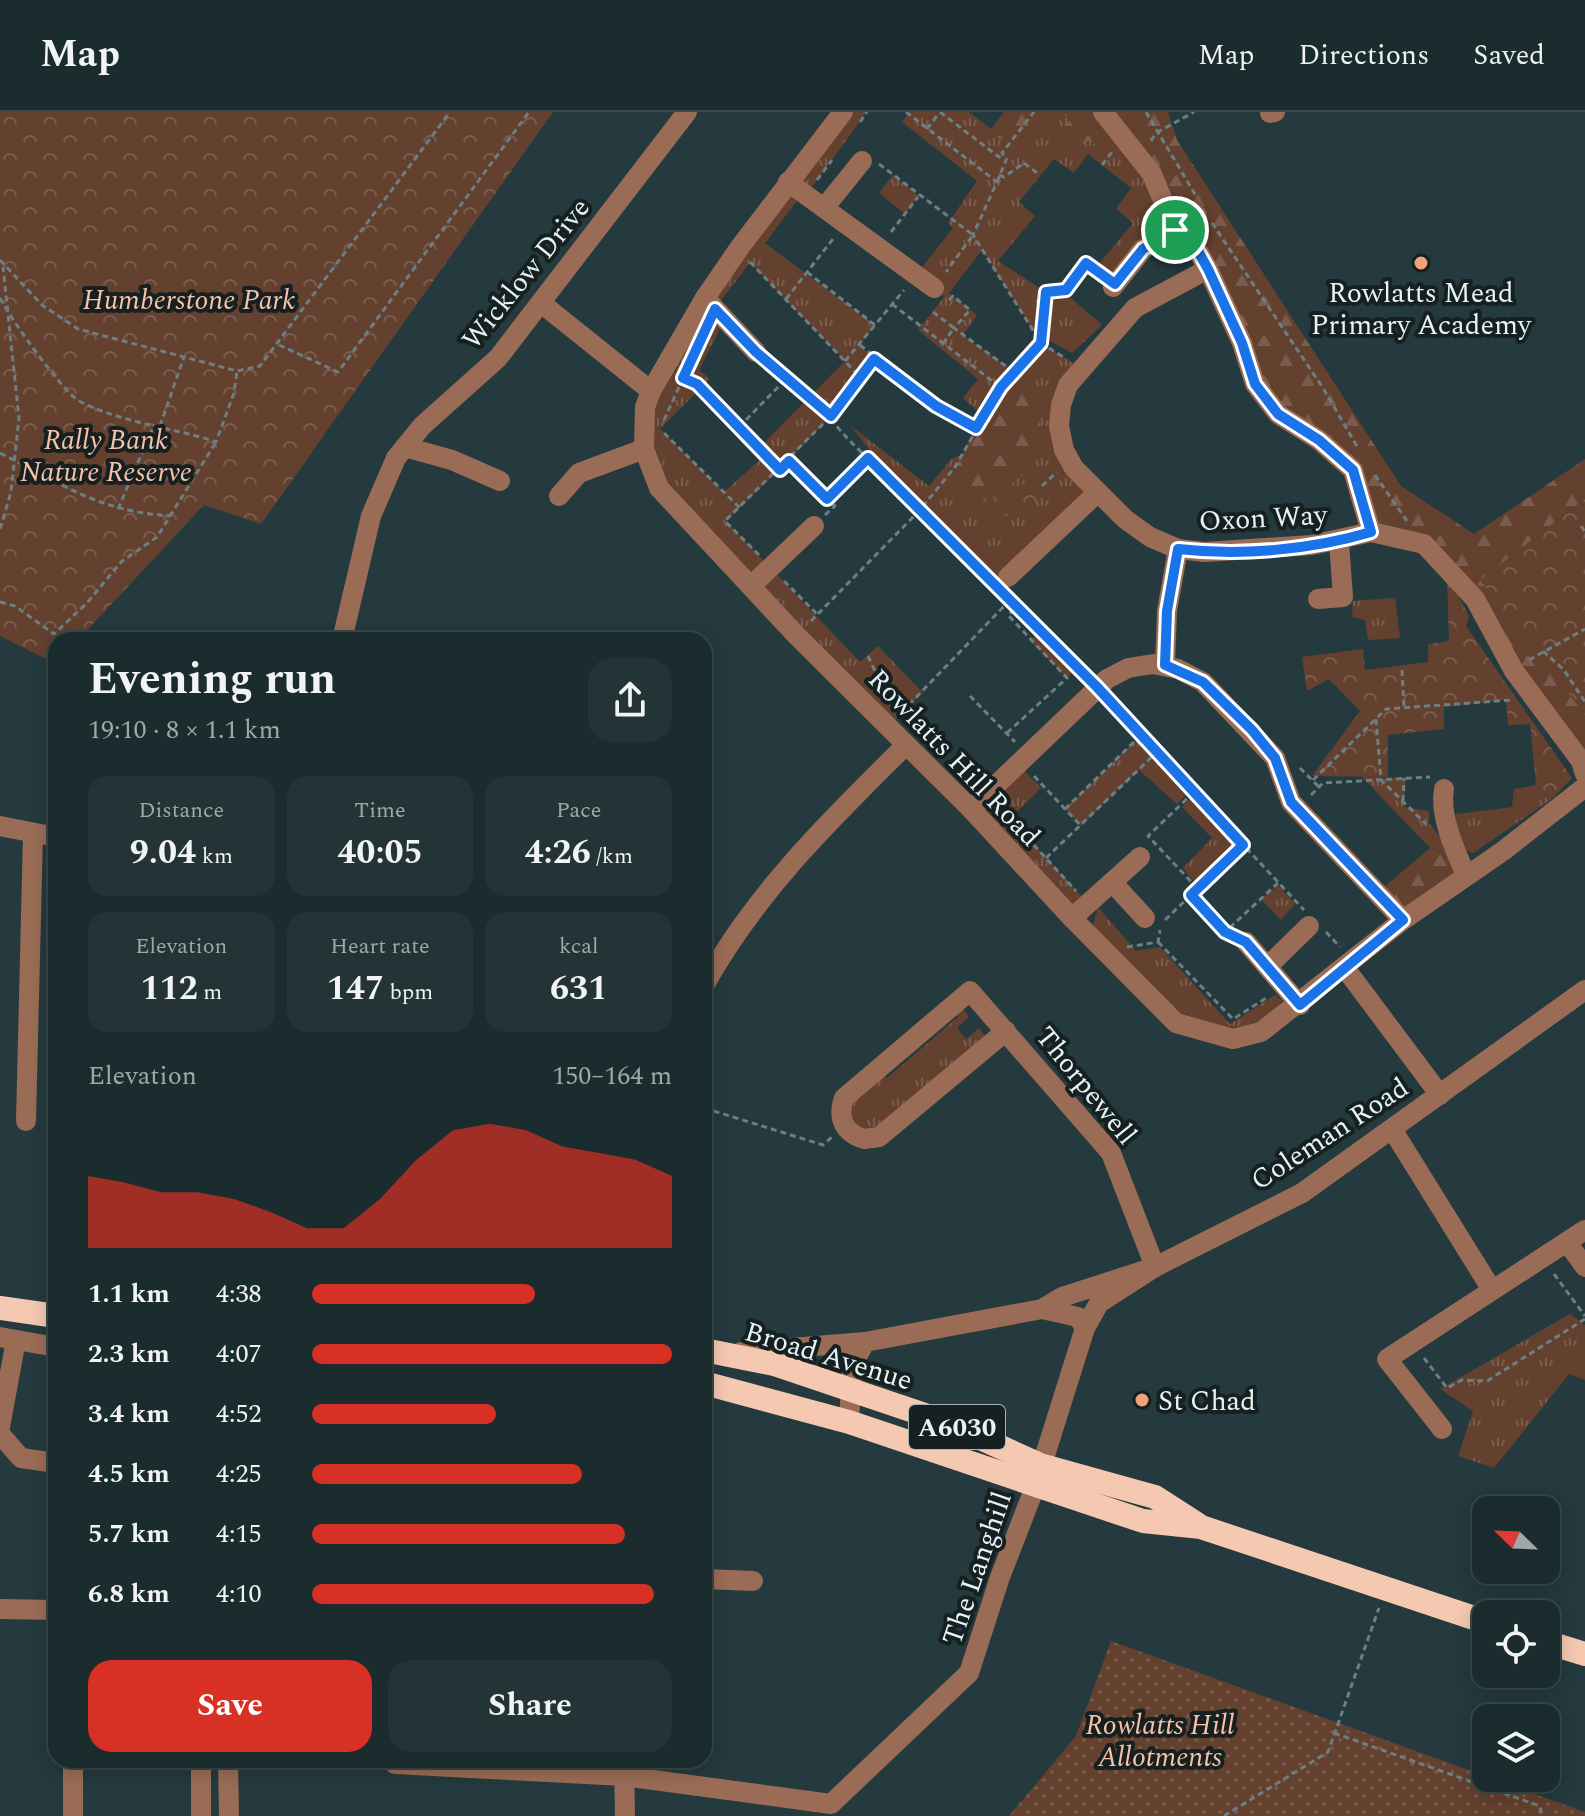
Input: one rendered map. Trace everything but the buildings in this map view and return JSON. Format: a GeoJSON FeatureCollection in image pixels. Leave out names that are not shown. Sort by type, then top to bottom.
{"type":"FeatureCollection","features":[{"type":"Feature","properties":{"kind":"highway"},"geometry":{"type":"LineString","coordinates":[[0,1308],[48,1315]]}},
{"type":"Feature","properties":{"kind":"highway","name":"Broad Avenue"},"geometry":{"type":"LineString","coordinates":[[712,1352],[774,1364],[943,1421],[1038,1476]]}},
{"type":"Feature","properties":{"kind":"highway","name":"Broad Avenue"},"geometry":{"type":"LineString","coordinates":[[712,1385],[1038,1476],[1155,1497],[1201,1527],[1472,1618]]}},
{"type":"Feature","properties":{"kind":"highway"},"geometry":{"type":"LineString","coordinates":[[1560,1646],[1585,1654]]}},
{"type":"Feature","properties":{"kind":"street","name":"Wicklow Drive"},"geometry":{"type":"LineString","coordinates":[[344,632],[371,516],[400,453],[422,426],[498,358],[687,112]]}},
{"type":"Feature","properties":{"kind":"street","name":"Rowlatts Hill Road"},"geometry":{"type":"LineString","coordinates":[[843,112],[788,182],[705,298],[651,391],[645,407],[644,449],[659,488],[797,636],[892,722],[906,745],[1176,1023],[1233,1039],[1261,1032],[1300,1005],[1403,920],[1503,851],[1585,787]]}},
{"type":"Feature","properties":{"kind":"street"},"geometry":{"type":"LineString","coordinates":[[1103,112],[1152,174],[1174,227],[1198,251],[1242,343],[1255,384],[1278,414],[1319,440],[1353,470],[1371,532],[1424,544],[1475,599],[1533,699],[1581,761],[1585,774]]}},
{"type":"Feature","properties":{"kind":"street"},"geometry":{"type":"LineString","coordinates":[[824,208],[866,159]]}},
{"type":"Feature","properties":{"kind":"street"},"geometry":{"type":"LineString","coordinates":[[788,182],[934,288]]}},
{"type":"Feature","properties":{"kind":"street"},"geometry":{"type":"LineString","coordinates":[[1114,286],[1143,249],[1174,227],[1202,213]]}},
{"type":"Feature","properties":{"kind":"street","name":"Oxon Way"},"geometry":{"type":"LineString","coordinates":[[1208,269],[1135,308],[1081,368],[1064,394],[1059,426],[1069,461],[1098,492],[1150,537],[1178,549],[1205,552],[1339,542],[1371,532]]}},
{"type":"Feature","properties":{"kind":"street"},"geometry":{"type":"LineString","coordinates":[[705,298],[756,352]]}},
{"type":"Feature","properties":{"kind":"street"},"geometry":{"type":"LineString","coordinates":[[541,303],[651,391]]}},
{"type":"Feature","properties":{"kind":"street"},"geometry":{"type":"LineString","coordinates":[[559,496],[579,473],[644,449]]}},
{"type":"Feature","properties":{"kind":"street"},"geometry":{"type":"LineString","coordinates":[[400,453],[452,460],[500,481]]}},
{"type":"Feature","properties":{"kind":"street"},"geometry":{"type":"LineString","coordinates":[[1008,577],[1098,492]]}},
{"type":"Feature","properties":{"kind":"street"},"geometry":{"type":"LineString","coordinates":[[751,586],[814,526]]}},
{"type":"Feature","properties":{"kind":"street"},"geometry":{"type":"LineString","coordinates":[[1318,599],[1343,597],[1339,542]]}},
{"type":"Feature","properties":{"kind":"street"},"geometry":{"type":"LineString","coordinates":[[1165,665],[1167,611],[1178,549]]}},
{"type":"Feature","properties":{"kind":"street"},"geometry":{"type":"LineString","coordinates":[[971,809],[1097,687],[1128,668],[1165,665],[1203,682],[1252,730],[1275,758],[1291,802],[1403,920]]}},
{"type":"Feature","properties":{"kind":"street"},"geometry":{"type":"LineString","coordinates":[[712,972],[733,937],[774,884],[906,745]]}},
{"type":"Feature","properties":{"kind":"street"},"geometry":{"type":"LineString","coordinates":[[1444,789],[1442,801],[1457,856],[1466,875]]}},
{"type":"Feature","properties":{"kind":"street"},"geometry":{"type":"LineString","coordinates":[[0,826],[48,836]]}},
{"type":"Feature","properties":{"kind":"street"},"geometry":{"type":"LineString","coordinates":[[26,1121],[33,834]]}},
{"type":"Feature","properties":{"kind":"street"},"geometry":{"type":"LineString","coordinates":[[1072,918],[1140,857]]}},
{"type":"Feature","properties":{"kind":"street"},"geometry":{"type":"LineString","coordinates":[[1112,882],[1145,918]]}},
{"type":"Feature","properties":{"kind":"street"},"geometry":{"type":"LineString","coordinates":[[1268,966],[1307,919]]}},
{"type":"Feature","properties":{"kind":"street"},"geometry":{"type":"LineString","coordinates":[[1246,942],[1300,1005]]}},
{"type":"Feature","properties":{"kind":"street"},"geometry":{"type":"LineString","coordinates":[[1345,968],[1440,1095]]}},
{"type":"Feature","properties":{"kind":"street","name":"Coleman Road"},"geometry":{"type":"LineString","coordinates":[[712,1352],[865,1342],[1042,1309],[1062,1297],[1155,1267],[1302,1193],[1585,990]]}},
{"type":"Feature","properties":{"kind":"street","name":"Thorpewell"},"geometry":{"type":"LineString","coordinates":[[1006,1031],[879,1137],[864,1139],[845,1126],[841,1112],[844,1098],[970,991],[1006,1031],[1111,1153],[1155,1267]]}},
{"type":"Feature","properties":{"kind":"street"},"geometry":{"type":"LineString","coordinates":[[1392,1129],[1492,1290]]}},
{"type":"Feature","properties":{"kind":"street"},"geometry":{"type":"LineString","coordinates":[[1442,1429],[1387,1359],[1585,1230]]}},
{"type":"Feature","properties":{"kind":"street"},"geometry":{"type":"LineString","coordinates":[[1567,1242],[1585,1267]]}},
{"type":"Feature","properties":{"kind":"street","name":"The Langhill"},"geometry":{"type":"LineString","coordinates":[[624,1768],[831,1810],[969,1673],[1000,1577],[1038,1476],[1085,1328],[1099,1303],[1155,1267]]}},
{"type":"Feature","properties":{"kind":"street","name":"Coleman Road"},"geometry":{"type":"LineString","coordinates":[[1042,1309],[1078,1317],[1085,1328]]}},
{"type":"Feature","properties":{"kind":"street"},"geometry":{"type":"LineString","coordinates":[[0,1427],[8,1338],[48,1346]]}},
{"type":"Feature","properties":{"kind":"street"},"geometry":{"type":"LineString","coordinates":[[849,1422],[852,1366],[865,1342]]}},
{"type":"Feature","properties":{"kind":"street"},"geometry":{"type":"LineString","coordinates":[[0,1434],[21,1458],[48,1462]]}},
{"type":"Feature","properties":{"kind":"street"},"geometry":{"type":"LineString","coordinates":[[712,1579],[753,1581]]}},
{"type":"Feature","properties":{"kind":"street"},"geometry":{"type":"LineString","coordinates":[[0,1609],[48,1610]]}},
{"type":"Feature","properties":{"kind":"street"},"geometry":{"type":"LineString","coordinates":[[73,1768],[73,1816]]}},
{"type":"Feature","properties":{"kind":"street"},"geometry":{"type":"LineString","coordinates":[[201,1768],[201,1816]]}},
{"type":"Feature","properties":{"kind":"street"},"geometry":{"type":"LineString","coordinates":[[228,1768],[229,1816]]}},
{"type":"Feature","properties":{"kind":"street"},"geometry":{"type":"LineString","coordinates":[[624,1768],[625,1816]]}},
{"type":"Feature","properties":{"kind":"path"},"geometry":{"type":"LineString","coordinates":[[2,266],[42,305],[78,329],[237,371],[260,366],[450,112]]}},
{"type":"Feature","properties":{"kind":"path"},"geometry":{"type":"LineString","coordinates":[[277,344],[338,372],[529,112]]}},
{"type":"Feature","properties":{"kind":"path"},"geometry":{"type":"LineString","coordinates":[[906,112],[997,182]]}},
{"type":"Feature","properties":{"kind":"path"},"geometry":{"type":"LineString","coordinates":[[927,129],[940,112],[999,157],[1034,112]]}},
{"type":"Feature","properties":{"kind":"path"},"geometry":{"type":"LineString","coordinates":[[1146,112],[1202,213],[1323,388],[1360,452]]}},
{"type":"Feature","properties":{"kind":"path"},"geometry":{"type":"LineString","coordinates":[[1156,133],[1194,112]]}},
{"type":"Feature","properties":{"kind":"path"},"geometry":{"type":"LineString","coordinates":[[806,195],[839,150]]}},
{"type":"Feature","properties":{"kind":"path"},"geometry":{"type":"LineString","coordinates":[[943,343],[970,310],[953,296],[950,301],[934,288],[973,235],[1007,158],[1002,153]]}},
{"type":"Feature","properties":{"kind":"path"},"geometry":{"type":"LineString","coordinates":[[866,159],[973,235],[1041,343],[1081,368]]}},
{"type":"Feature","properties":{"kind":"path"},"geometry":{"type":"LineString","coordinates":[[999,175],[1004,177],[1024,163],[1040,175]]}},
{"type":"Feature","properties":{"kind":"path"},"geometry":{"type":"LineString","coordinates":[[878,248],[919,196]]}},
{"type":"Feature","properties":{"kind":"path"},"geometry":{"type":"LineString","coordinates":[[786,299],[845,223]]}},
{"type":"Feature","properties":{"kind":"path"},"geometry":{"type":"LineString","coordinates":[[0,260],[19,418],[11,492],[0,529]]}},
{"type":"Feature","properties":{"kind":"path"},"geometry":{"type":"LineString","coordinates":[[750,262],[861,378]]}},
{"type":"Feature","properties":{"kind":"path"},"geometry":{"type":"LineString","coordinates":[[797,636],[919,511],[955,467],[1001,387],[1041,343],[1046,292],[1066,290],[1086,263],[1114,286]]}},
{"type":"Feature","properties":{"kind":"path"},"geometry":{"type":"LineString","coordinates":[[807,272],[875,325]]}},
{"type":"Feature","properties":{"kind":"path"},"geometry":{"type":"LineString","coordinates":[[845,361],[916,275]]}},
{"type":"Feature","properties":{"kind":"path"},"geometry":{"type":"LineString","coordinates":[[0,298],[8,315],[77,400],[216,442]]}},
{"type":"Feature","properties":{"kind":"path"},"geometry":{"type":"LineString","coordinates":[[892,304],[1001,387]]}},
{"type":"Feature","properties":{"kind":"path"},"geometry":{"type":"LineString","coordinates":[[933,312],[1015,373]]}},
{"type":"Feature","properties":{"kind":"path"},"geometry":{"type":"LineString","coordinates":[[860,345],[936,406],[976,428]]}},
{"type":"Feature","properties":{"kind":"path"},"geometry":{"type":"LineString","coordinates":[[756,352],[831,416],[919,511],[1097,687],[1278,883],[1307,919]]}},
{"type":"Feature","properties":{"kind":"path"},"geometry":{"type":"LineString","coordinates":[[160,427],[184,357]]}},
{"type":"Feature","properties":{"kind":"path"},"geometry":{"type":"LineString","coordinates":[[817,614],[725,521],[780,470],[831,416],[874,359]]}},
{"type":"Feature","properties":{"kind":"path"},"geometry":{"type":"LineString","coordinates":[[689,364],[660,429],[740,508]]}},
{"type":"Feature","properties":{"kind":"path"},"geometry":{"type":"LineString","coordinates":[[56,632],[87,603],[121,562],[157,537],[216,442],[234,393],[237,371]]}},
{"type":"Feature","properties":{"kind":"path"},"geometry":{"type":"LineString","coordinates":[[683,378],[697,384],[780,470]]}},
{"type":"Feature","properties":{"kind":"path"},"geometry":{"type":"LineString","coordinates":[[739,427],[786,379]]}},
{"type":"Feature","properties":{"kind":"path"},"geometry":{"type":"LineString","coordinates":[[118,509],[154,425]]}},
{"type":"Feature","properties":{"kind":"path"},"geometry":{"type":"LineString","coordinates":[[0,453],[66,489],[118,509],[170,516]]}},
{"type":"Feature","properties":{"kind":"path"},"geometry":{"type":"LineString","coordinates":[[827,499],[868,458]]}},
{"type":"Feature","properties":{"kind":"path"},"geometry":{"type":"LineString","coordinates":[[789,461],[835,506],[814,526]]}},
{"type":"Feature","properties":{"kind":"path"},"geometry":{"type":"LineString","coordinates":[[1375,474],[1424,544]]}},
{"type":"Feature","properties":{"kind":"path"},"geometry":{"type":"LineString","coordinates":[[1581,526],[1585,532]]}},
{"type":"Feature","properties":{"kind":"path"},"geometry":{"type":"LineString","coordinates":[[868,656],[892,722],[1009,601]]}},
{"type":"Feature","properties":{"kind":"path"},"geometry":{"type":"LineString","coordinates":[[0,602],[15,606],[51,632]]}},
{"type":"Feature","properties":{"kind":"path"},"geometry":{"type":"LineString","coordinates":[[1007,733],[1067,678],[1008,615],[1016,608]]}},
{"type":"Feature","properties":{"kind":"path"},"geometry":{"type":"LineString","coordinates":[[1585,629],[1543,651],[1564,670],[1585,702]]}},
{"type":"Feature","properties":{"kind":"path"},"geometry":{"type":"LineString","coordinates":[[1029,638],[1039,630]]}},
{"type":"Feature","properties":{"kind":"path"},"geometry":{"type":"LineString","coordinates":[[1402,670],[1404,708]]}},
{"type":"Feature","properties":{"kind":"path"},"geometry":{"type":"LineString","coordinates":[[970,696],[1007,733],[1081,826]]}},
{"type":"Feature","properties":{"kind":"path"},"geometry":{"type":"LineString","coordinates":[[1313,780],[1386,709],[1533,699]]}},
{"type":"Feature","properties":{"kind":"path"},"geometry":{"type":"LineString","coordinates":[[1376,719],[1381,780],[1457,856]]}},
{"type":"Feature","properties":{"kind":"path"},"geometry":{"type":"LineString","coordinates":[[1065,809],[1141,735]]}},
{"type":"Feature","properties":{"kind":"path"},"geometry":{"type":"LineString","coordinates":[[1046,858],[1157,752]]}},
{"type":"Feature","properties":{"kind":"path"},"geometry":{"type":"LineString","coordinates":[[1370,780],[1380,771]]}},
{"type":"Feature","properties":{"kind":"path"},"geometry":{"type":"LineString","coordinates":[[1297,808],[1323,783],[1444,776],[1444,789]]}},
{"type":"Feature","properties":{"kind":"path"},"geometry":{"type":"LineString","coordinates":[[1403,801],[1404,778]]}},
{"type":"Feature","properties":{"kind":"path"},"geometry":{"type":"LineString","coordinates":[[1194,792],[1148,836],[1198,889]]}},
{"type":"Feature","properties":{"kind":"path"},"geometry":{"type":"LineString","coordinates":[[987,794],[1088,903]]}},
{"type":"Feature","properties":{"kind":"path"},"geometry":{"type":"LineString","coordinates":[[1158,942],[1161,923],[1243,845]]}},
{"type":"Feature","properties":{"kind":"path"},"geometry":{"type":"LineString","coordinates":[[1225,932],[1278,883]]}},
{"type":"Feature","properties":{"kind":"path"},"geometry":{"type":"LineString","coordinates":[[1191,895],[1225,932],[1246,942]]}},
{"type":"Feature","properties":{"kind":"path"},"geometry":{"type":"LineString","coordinates":[[1109,956],[1127,947],[1158,942]]}},
{"type":"Feature","properties":{"kind":"path"},"geometry":{"type":"LineString","coordinates":[[1158,942],[1233,1019],[1285,986]]}},
{"type":"Feature","properties":{"kind":"path"},"geometry":{"type":"LineString","coordinates":[[712,1110],[823,1145],[845,1126]]}},
{"type":"Feature","properties":{"kind":"path"},"geometry":{"type":"LineString","coordinates":[[1412,1343],[1447,1388],[1462,1380],[1487,1381],[1585,1318],[1542,1258]]}},
{"type":"Feature","properties":{"kind":"path"},"geometry":{"type":"LineString","coordinates":[[1224,1816],[1328,1752],[1385,1590]]}},
{"type":"Feature","properties":{"kind":"path"},"geometry":{"type":"LineString","coordinates":[[1334,1733],[1540,1806],[1542,1816]]}},
{"type":"Feature","properties":{"kind":"green space","name":"Humberstone Park"},"geometry":{"type":"Polygon","coordinates":[[[0,112],[553,112],[261,524],[204,505],[85,632],[48,632],[48,660],[0,636],[0,112]]]}},
{"type":"Feature","properties":{"kind":"green space"},"geometry":{"type":"Polygon","coordinates":[[[843,112],[867,112],[806,195],[803,193],[765,243],[875,325],[860,345],[874,359],[823,424],[726,521],[860,662],[878,646],[923,693],[888,726],[659,488],[644,430],[651,391],[843,112]],[[750,263],[715,308],[725,319],[699,370],[710,379],[660,429],[724,492],[760,460],[754,453],[845,361],[750,263]]]}},
{"type":"Feature","properties":{"kind":"green space"},"geometry":{"type":"Polygon","coordinates":[[[909,112],[969,112],[991,129],[1004,112],[1105,112],[1175,230],[1113,287],[1093,271],[1133,223],[1116,209],[1131,188],[1088,154],[1074,173],[1054,159],[1019,202],[1035,216],[998,261],[1046,292],[1041,343],[1081,368],[1059,426],[1098,492],[994,587],[914,506],[850,425],[929,486],[951,459],[962,454],[983,416],[963,398],[978,379],[918,330],[944,297],[916,275],[953,228],[948,223],[977,181],[902,122],[909,112]],[[982,250],[949,293],[977,315],[963,335],[1009,368],[1036,335],[982,250]]]}},
{"type":"Feature","properties":{"kind":"green space"},"geometry":{"type":"Polygon","coordinates":[[[1010,112],[1168,112],[1177,140],[1401,486],[1474,534],[1585,459],[1585,499],[1532,540],[1585,710],[1585,774],[1437,556],[1371,532],[1353,470],[1278,414],[1208,269],[1122,134],[1109,154],[1089,140],[1071,152],[1057,133],[1073,117],[1054,114],[1015,139],[993,138],[1010,112]]]}},
{"type":"Feature","properties":{"kind":"green space"},"geometry":{"type":"Polygon","coordinates":[[[893,175],[919,196],[905,214],[879,193],[893,175]]]}},
{"type":"Feature","properties":{"kind":"green space"},"geometry":{"type":"Polygon","coordinates":[[[1065,293],[1102,325],[1072,353],[1043,337],[1048,294],[1065,293]]]}},
{"type":"Feature","properties":{"kind":"green space"},"geometry":{"type":"Polygon","coordinates":[[[1021,390],[1035,390],[1043,442],[1031,469],[1005,489],[940,492],[993,406],[1021,390]]]}},
{"type":"Feature","properties":{"kind":"green space"},"geometry":{"type":"Polygon","coordinates":[[[1033,480],[1042,486],[1043,495],[1024,512],[1016,509],[1012,494],[1021,485],[1033,480]]]}},
{"type":"Feature","properties":{"kind":"green space"},"geometry":{"type":"Polygon","coordinates":[[[996,497],[1006,503],[1008,515],[992,520],[982,518],[980,504],[985,498],[996,497]]]}},
{"type":"Feature","properties":{"kind":"green space"},"geometry":{"type":"Polygon","coordinates":[[[1585,499],[1585,715],[1480,580],[1585,499]]]}},
{"type":"Feature","properties":{"kind":"green space"},"geometry":{"type":"Polygon","coordinates":[[[1447,574],[1469,616],[1466,626],[1572,778],[1552,799],[1536,785],[1530,724],[1508,725],[1506,700],[1444,707],[1444,729],[1388,735],[1388,777],[1312,776],[1360,711],[1329,679],[1307,691],[1302,657],[1363,649],[1365,670],[1428,662],[1428,644],[1449,641],[1447,574]]]}},
{"type":"Feature","properties":{"kind":"green space"},"geometry":{"type":"Polygon","coordinates":[[[1395,598],[1400,638],[1368,640],[1365,620],[1352,617],[1353,601],[1395,598]]]}},
{"type":"Feature","properties":{"kind":"green space"},"geometry":{"type":"Polygon","coordinates":[[[1039,633],[1075,669],[1067,678],[1029,640],[1039,633]]]}},
{"type":"Feature","properties":{"kind":"green space"},"geometry":{"type":"Polygon","coordinates":[[[1141,735],[1157,752],[1146,764],[1157,757],[1189,792],[1177,804],[1139,770],[1081,826],[1065,809],[1141,735]]]}},
{"type":"Feature","properties":{"kind":"green space"},"geometry":{"type":"Polygon","coordinates":[[[1022,769],[1041,788],[1010,819],[1088,903],[1072,918],[971,809],[1022,769]]]}},
{"type":"Feature","properties":{"kind":"green space"},"geometry":{"type":"Polygon","coordinates":[[[1362,777],[1406,778],[1404,807],[1429,811],[1429,823],[1454,855],[1430,848],[1362,777]]]}},
{"type":"Feature","properties":{"kind":"green space"},"geometry":{"type":"Polygon","coordinates":[[[1536,785],[1552,799],[1473,853],[1462,849],[1449,815],[1512,807],[1514,789],[1536,785]]]}},
{"type":"Feature","properties":{"kind":"green space"},"geometry":{"type":"Polygon","coordinates":[[[1193,795],[1240,845],[1198,886],[1183,868],[1212,838],[1182,807],[1193,795]]]}},
{"type":"Feature","properties":{"kind":"green space"},"geometry":{"type":"Polygon","coordinates":[[[1430,848],[1457,856],[1466,875],[1405,919],[1377,893],[1430,848]]]}},
{"type":"Feature","properties":{"kind":"green space"},"geometry":{"type":"Polygon","coordinates":[[[1278,885],[1295,904],[1281,920],[1261,899],[1278,885]]]}},
{"type":"Feature","properties":{"kind":"green space"},"geometry":{"type":"Polygon","coordinates":[[[1098,907],[1136,951],[1160,947],[1230,1024],[1275,995],[1282,1000],[1275,1012],[1264,1020],[1236,1028],[1205,1025],[1179,1016],[1092,928],[1098,907]]]}},
{"type":"Feature","properties":{"kind":"green space"},"geometry":{"type":"Polygon","coordinates":[[[961,1006],[969,1017],[957,1028],[966,1039],[979,1028],[986,1037],[876,1131],[856,1129],[847,1107],[882,1073],[887,1078],[958,1017],[954,1012],[961,1006]]]}},
{"type":"Feature","properties":{"kind":"green space"},"geometry":{"type":"Polygon","coordinates":[[[1570,1314],[1585,1325],[1585,1380],[1569,1374],[1494,1468],[1458,1456],[1473,1411],[1440,1389],[1570,1314]]]}},
{"type":"Feature","properties":{"kind":"green space","name":"Rowlatts Hill Allotments"},"geometry":{"type":"Polygon","coordinates":[[[1111,1641],[1472,1771],[1472,1792],[1530,1792],[1585,1812],[1585,1816],[1009,1816],[1076,1736],[1111,1641]]]}},
{"type":"Feature","properties":{"kind":"place","name":"Rowlatts Mead Primary Academy"},"geometry":{"type":"Point","coordinates":[1421,263]}},
{"type":"Feature","properties":{"kind":"place","name":"St Chad"},"geometry":{"type":"Point","coordinates":[1142,1400]}},
{"type":"Feature","properties":{"kind":"route"},"geometry":{"type":"LineString","coordinates":[[1175,230],[1198,251],[1208,269],[1242,343],[1255,384],[1278,414],[1319,440],[1353,470],[1371,532],[1339,542],[1312,545],[1205,552],[1178,549],[1171,582],[1165,665],[1203,682],[1252,730],[1275,758],[1284,775],[1291,802],[1403,920],[1300,1005],[1246,942],[1225,932],[1191,895],[1243,845],[1097,687],[1003,597],[868,458],[827,499],[789,461],[780,470],[697,384],[683,378],[715,309],[756,352],[831,416],[874,359],[936,406],[976,428],[1001,387],[1041,343],[1046,292],[1066,290],[1086,263],[1115,284],[1143,249],[1175,230]]}},
{"type":"Feature","properties":{"kind":"park label","name":"Rally Bank Nature Reserve"},"geometry":{"type":"Point","coordinates":[106,455]}}]}
